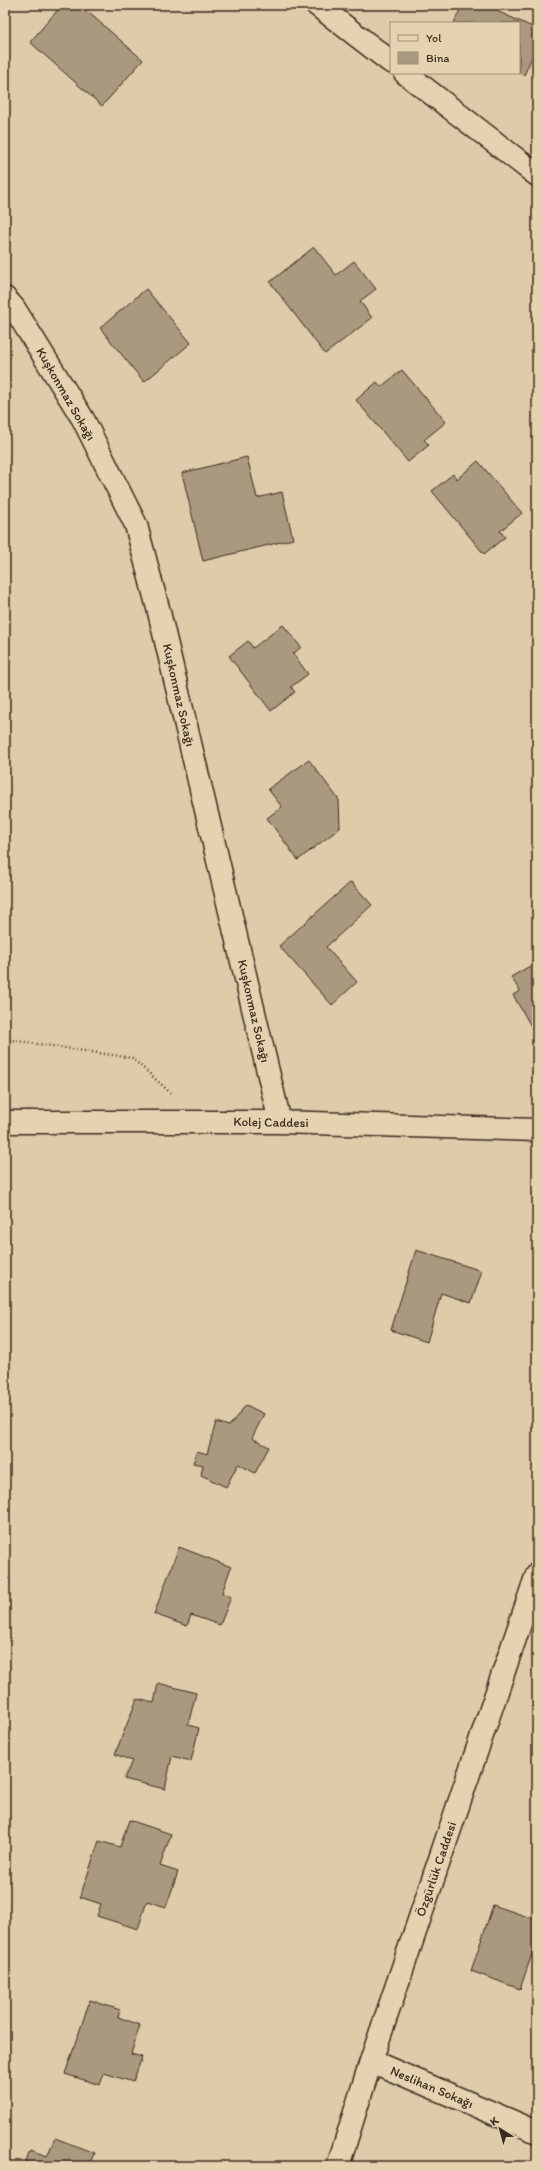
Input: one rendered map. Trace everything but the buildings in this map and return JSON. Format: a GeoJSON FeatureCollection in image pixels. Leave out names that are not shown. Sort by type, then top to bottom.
{"type":"FeatureCollection","features":[{"type":"Feature","properties":{"kind":"street"},"geometry":{"type":"LineString","coordinates":[[317,5],[390,61]]}},
{"type":"Feature","properties":{"kind":"street"},"geometry":{"type":"LineString","coordinates":[[406,74],[537,175]]}},
{"type":"Feature","properties":{"kind":"street","name":"Kuşkonmaz Sokağı"},"geometry":{"type":"LineString","coordinates":[[5,298],[14,308],[83,419],[136,525],[159,612],[280,1122]]}},
{"type":"Feature","properties":{"kind":"street","name":"Kolej Caddesi"},"geometry":{"type":"LineString","coordinates":[[5,1122],[280,1122],[537,1130]]}},
{"type":"Feature","properties":{"kind":"street","name":"Özgürlük Caddesi"},"geometry":{"type":"LineString","coordinates":[[338,2166],[371,2061],[537,1574]]}},
{"type":"Feature","properties":{"kind":"street","name":"Neslihan Sokağı"},"geometry":{"type":"LineString","coordinates":[[371,2061],[537,2132]]}},
{"type":"Feature","properties":{"kind":"path"},"geometry":{"type":"LineString","coordinates":[[5,1039],[132,1058],[204,1122]]}}]}
